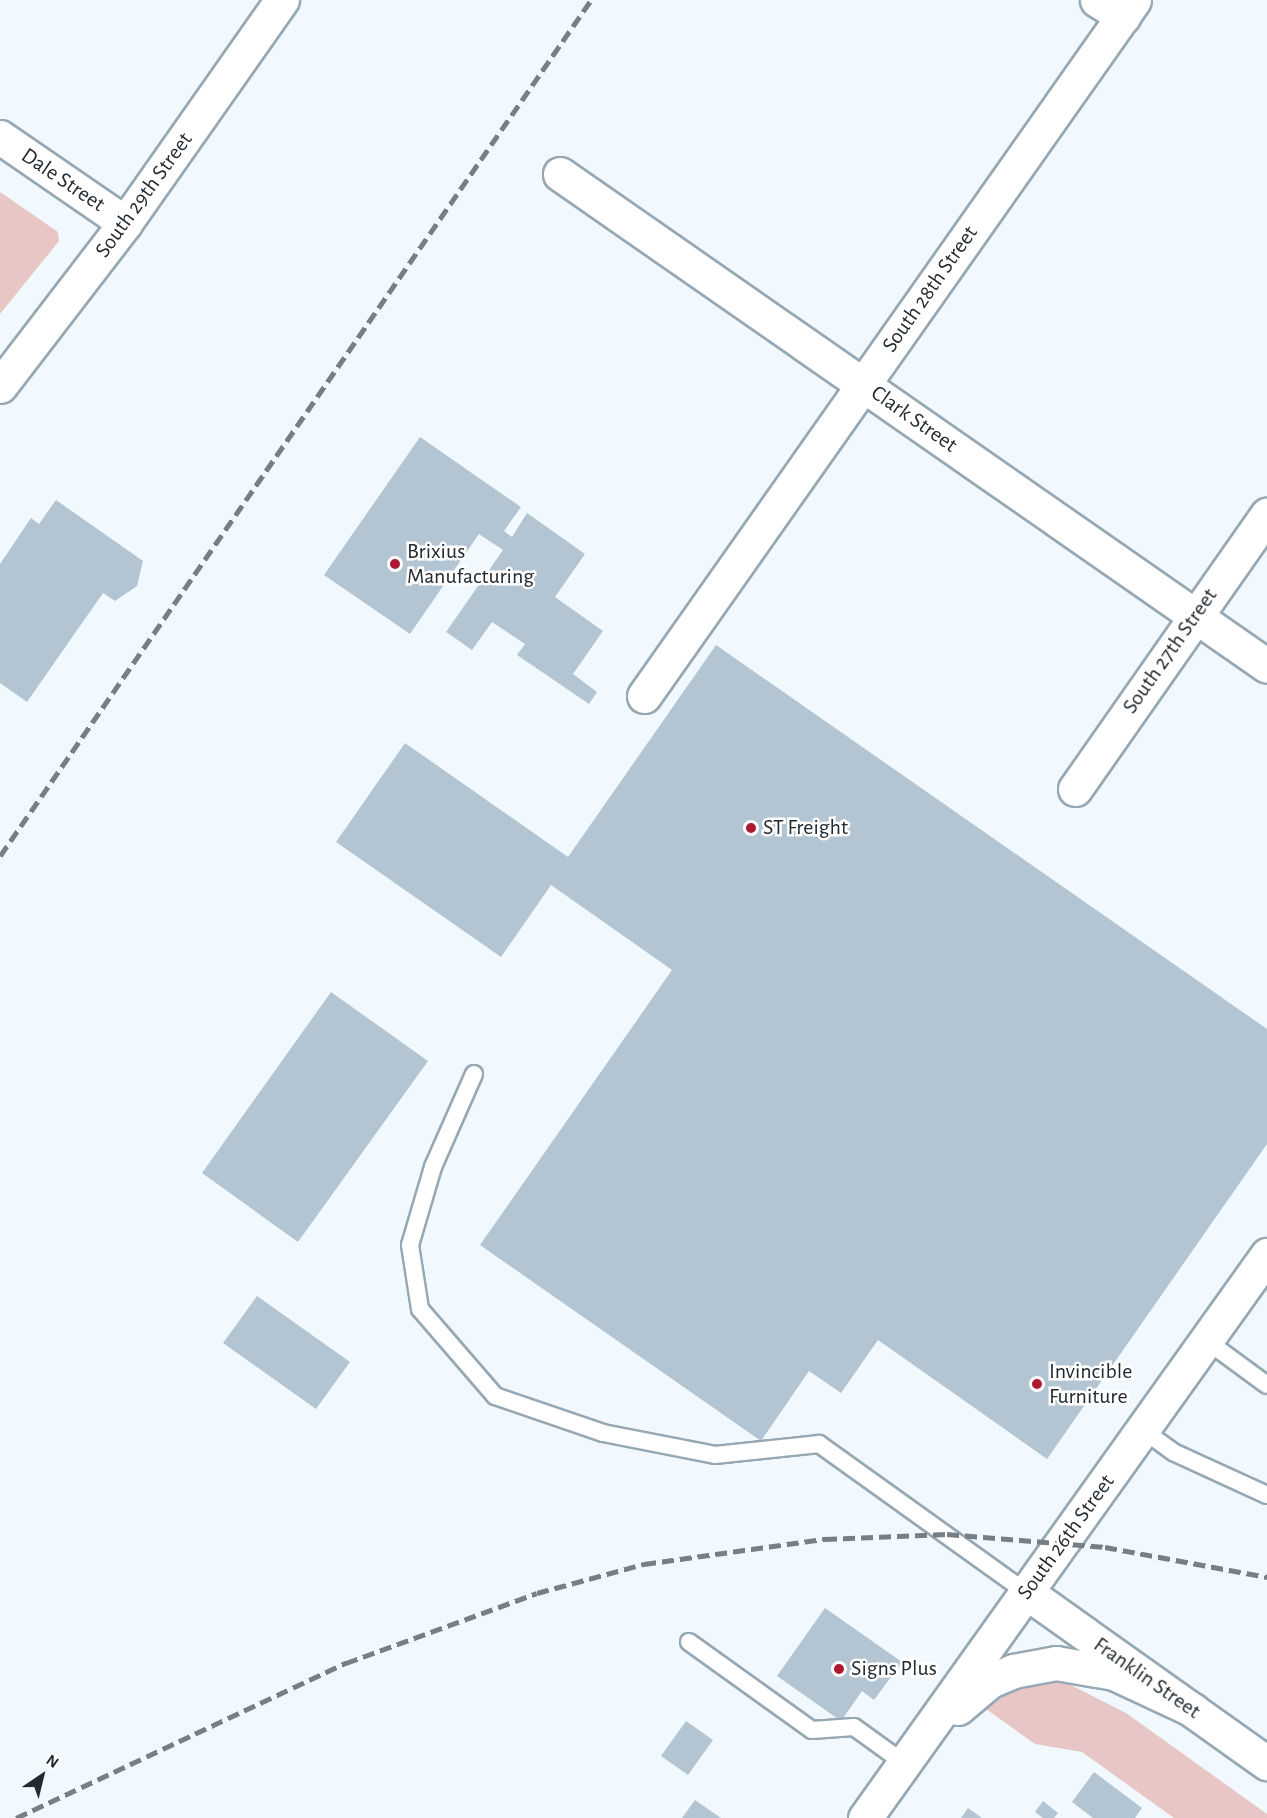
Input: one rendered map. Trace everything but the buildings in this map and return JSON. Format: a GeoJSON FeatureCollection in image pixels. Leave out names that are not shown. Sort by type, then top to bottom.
{"type":"FeatureCollection","features":[{"type":"Feature","properties":{"kind":"street","name":"South 29th Street"},"geometry":{"type":"LineString","coordinates":[[0,386],[125,223],[282,0]]}},
{"type":"Feature","properties":{"kind":"street","name":"South 28th Street"},"geometry":{"type":"LineString","coordinates":[[644,696],[863,384],[1118,5]]}},
{"type":"Feature","properties":{"kind":"street","name":"Dale Street"},"geometry":{"type":"LineString","coordinates":[[0,137],[125,223]]}},
{"type":"Feature","properties":{"kind":"street","name":"Clark Street"},"geometry":{"type":"LineString","coordinates":[[560,174],[1267,666]]}},
{"type":"Feature","properties":{"kind":"street","name":"South 27th Street"},"geometry":{"type":"LineString","coordinates":[[1075,789],[1267,515]]}},
{"type":"Feature","properties":{"kind":"street","name":"South 26th Street"},"geometry":{"type":"LineString","coordinates":[[865,1818],[1267,1255]]}},
{"type":"Feature","properties":{"kind":"street","name":"Franklin Street"},"geometry":{"type":"LineString","coordinates":[[1026,1592],[1267,1763]]}},
{"type":"Feature","properties":{"kind":"street"},"geometry":{"type":"LineString","coordinates":[[904,1763],[970,1695],[1013,1671],[1035,1667],[1084,1665],[1114,1673],[1193,1710]]}},
{"type":"Feature","properties":{"kind":"lane"},"geometry":{"type":"LineString","coordinates":[[474,1074],[433,1167],[410,1245],[420,1309],[495,1396],[603,1433],[716,1455],[819,1444],[1026,1592]]}},
{"type":"Feature","properties":{"kind":"lane"},"geometry":{"type":"LineString","coordinates":[[1207,1341],[1267,1385]]}},
{"type":"Feature","properties":{"kind":"lane"},"geometry":{"type":"LineString","coordinates":[[1143,1430],[1173,1452],[1267,1495]]}},
{"type":"Feature","properties":{"kind":"lane"},"geometry":{"type":"LineString","coordinates":[[689,1642],[812,1730],[854,1727],[904,1763]]}},
{"type":"Feature","properties":{"kind":"shaded area"},"geometry":{"type":"Polygon","coordinates":[[[0,192],[58,232],[59,241],[0,314],[0,192]]]}},
{"type":"Feature","properties":{"kind":"shaded area"},"geometry":{"type":"Polygon","coordinates":[[[1041,1680],[1067,1683],[1126,1713],[1267,1814],[1267,1818],[1174,1818],[1082,1752],[1035,1744],[986,1709],[1024,1682],[1041,1680]]]}},
{"type":"Feature","properties":{"kind":"railway"},"geometry":{"type":"LineString","coordinates":[[0,856],[591,0]]}},
{"type":"Feature","properties":{"kind":"railway"},"geometry":{"type":"LineString","coordinates":[[16,1818],[346,1663],[537,1593],[644,1564],[825,1539],[947,1534],[1105,1547],[1267,1577]]}},
{"type":"Feature","properties":{"kind":"place","name":"Brixius Manufacturing"},"geometry":{"type":"Point","coordinates":[395,564]}},
{"type":"Feature","properties":{"kind":"place","name":"ST Freight"},"geometry":{"type":"Point","coordinates":[751,828]}},
{"type":"Feature","properties":{"kind":"place","name":"Invincible Furniture"},"geometry":{"type":"Point","coordinates":[1037,1384]}},
{"type":"Feature","properties":{"kind":"place","name":"Signs Plus"},"geometry":{"type":"Point","coordinates":[839,1669]}}]}
